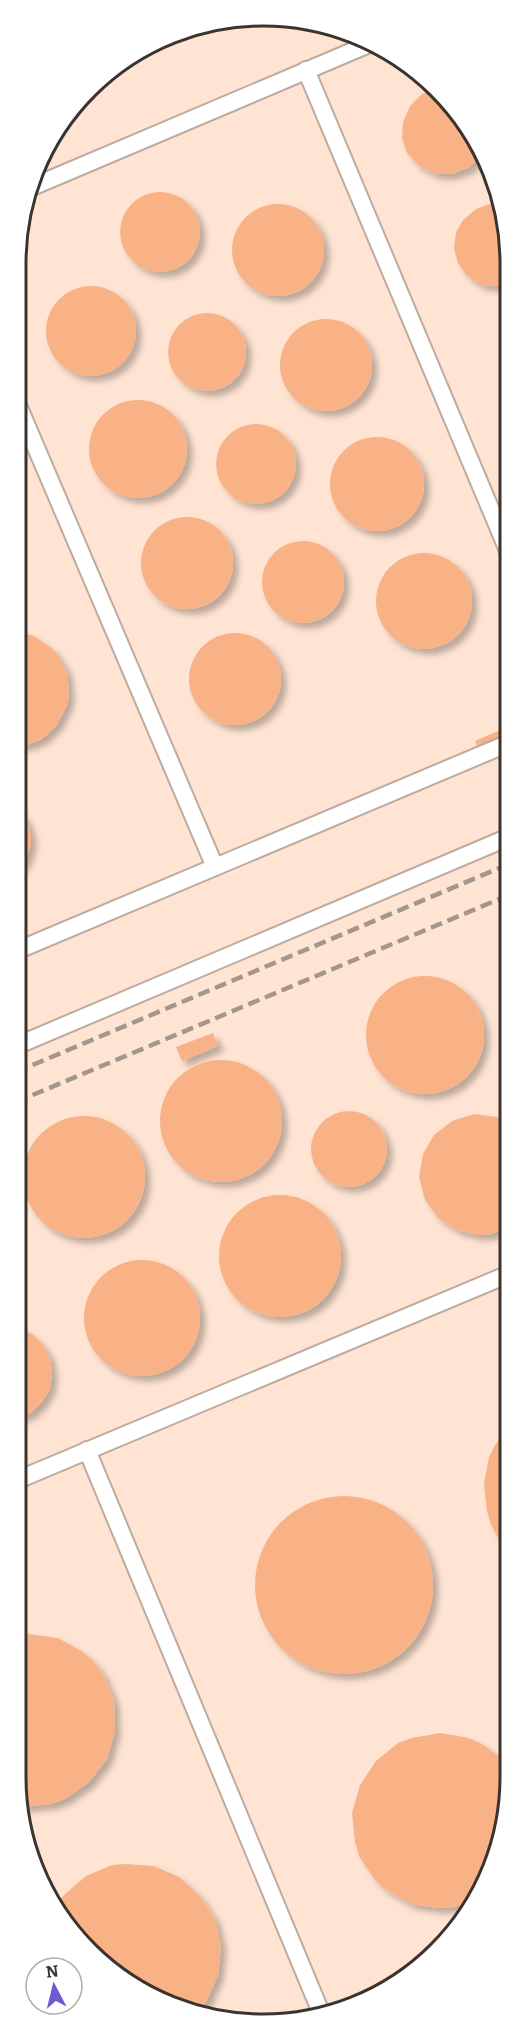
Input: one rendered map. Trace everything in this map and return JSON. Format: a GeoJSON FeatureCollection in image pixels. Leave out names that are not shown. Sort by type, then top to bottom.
{"type":"FeatureCollection","features":[{"type":"Feature","properties":{"kind":"lane"},"geometry":{"type":"LineString","coordinates":[[39,184],[361,47]]}},
{"type":"Feature","properties":{"kind":"lane"},"geometry":{"type":"LineString","coordinates":[[306,70],[500,532]]}},
{"type":"Feature","properties":{"kind":"lane"},"geometry":{"type":"LineString","coordinates":[[26,424],[215,867]]}},
{"type":"Feature","properties":{"kind":"lane"},"geometry":{"type":"LineString","coordinates":[[26,947],[500,746]]}},
{"type":"Feature","properties":{"kind":"lane"},"geometry":{"type":"LineString","coordinates":[[26,1042],[500,841]]}},
{"type":"Feature","properties":{"kind":"lane"},"geometry":{"type":"LineString","coordinates":[[26,1475],[500,1278]]}},
{"type":"Feature","properties":{"kind":"lane"},"geometry":{"type":"LineString","coordinates":[[87,1450],[319,2007]]}},
{"type":"Feature","properties":{"kind":"shaded area"},"geometry":{"type":"Polygon","coordinates":[[[247,26],[279,26],[309,30],[339,38],[382,57],[420,84],[442,106],[469,144],[482,172],[496,217],[500,247],[500,1793],[496,1823],[488,1853],[469,1896],[442,1934],[420,1956],[382,1983],[339,2002],[309,2010],[279,2014],[247,2014],[217,2010],[187,2002],[158,1990],[144,1983],[106,1956],[84,1934],[57,1896],[44,1868],[30,1823],[26,1793],[26,247],[30,217],[38,187],[50,158],[75,118],[106,84],[144,57],[187,38],[217,30],[247,26]]]}},
{"type":"Feature","properties":{"kind":"building"},"geometry":{"type":"Polygon","coordinates":[[[428,92],[442,106],[469,144],[477,159],[470,167],[452,174],[436,174],[419,166],[407,153],[402,138],[403,122],[410,106],[422,94],[428,92]]]}},
{"type":"Feature","properties":{"kind":"building"},"geometry":{"type":"Polygon","coordinates":[[[160,192],[175,195],[188,204],[197,217],[200,232],[197,247],[188,260],[175,269],[160,272],[145,269],[132,260],[123,247],[120,232],[123,217],[132,204],[145,195],[160,192]]]}},
{"type":"Feature","properties":{"kind":"building"},"geometry":{"type":"Polygon","coordinates":[[[278,204],[296,207],[311,217],[321,232],[324,250],[321,268],[311,283],[296,293],[278,296],[260,293],[245,283],[235,268],[232,250],[235,232],[245,217],[260,207],[278,204]]]}},
{"type":"Feature","properties":{"kind":"building"},"geometry":{"type":"Polygon","coordinates":[[[493,204],[500,247],[500,286],[482,285],[467,276],[458,263],[454,248],[456,232],[463,220],[476,209],[493,204]]]}},
{"type":"Feature","properties":{"kind":"building"},"geometry":{"type":"Polygon","coordinates":[[[91,286],[108,289],[123,299],[133,314],[136,331],[133,348],[123,363],[108,373],[91,376],[74,373],[59,363],[49,348],[46,331],[49,314],[59,299],[74,289],[91,286]]]}},
{"type":"Feature","properties":{"kind":"building"},"geometry":{"type":"Polygon","coordinates":[[[207,313],[222,316],[235,324],[243,337],[246,352],[243,367],[235,380],[222,388],[207,391],[192,388],[179,380],[171,367],[168,352],[171,337],[179,324],[192,316],[207,313]]]}},
{"type":"Feature","properties":{"kind":"building"},"geometry":{"type":"Polygon","coordinates":[[[326,319],[344,323],[358,333],[368,347],[372,365],[368,383],[358,397],[344,407],[326,411],[308,407],[294,397],[284,383],[280,365],[284,347],[294,333],[308,323],[326,319]]]}},
{"type":"Feature","properties":{"kind":"building"},"geometry":{"type":"Polygon","coordinates":[[[138,400],[157,404],[172,415],[183,430],[187,449],[183,468],[172,483],[157,494],[138,498],[119,494],[104,483],[93,468],[89,449],[93,430],[104,415],[119,404],[138,400]]]}},
{"type":"Feature","properties":{"kind":"building"},"geometry":{"type":"Polygon","coordinates":[[[248,424],[264,424],[285,435],[296,456],[296,472],[285,493],[264,504],[248,504],[234,498],[222,486],[216,472],[216,456],[222,442],[234,430],[248,424]]]}},
{"type":"Feature","properties":{"kind":"building"},"geometry":{"type":"Polygon","coordinates":[[[377,437],[395,441],[410,451],[420,466],[424,484],[420,502],[410,517],[395,527],[377,531],[359,527],[344,517],[334,502],[330,484],[334,466],[344,451],[359,441],[377,437]]]}},
{"type":"Feature","properties":{"kind":"building"},"geometry":{"type":"Polygon","coordinates":[[[187,517],[205,520],[220,530],[230,545],[233,563],[230,581],[220,596],[205,606],[187,609],[169,606],[154,596],[144,581],[141,563],[144,545],[154,530],[169,520],[187,517]]]}},
{"type":"Feature","properties":{"kind":"building"},"geometry":{"type":"Polygon","coordinates":[[[303,541],[319,545],[332,553],[340,566],[344,582],[340,598],[332,611],[319,619],[303,623],[287,619],[274,611],[266,598],[262,582],[266,566],[274,553],[287,545],[303,541]]]}},
{"type":"Feature","properties":{"kind":"building"},"geometry":{"type":"Polygon","coordinates":[[[424,553],[443,556],[458,567],[469,582],[472,601],[469,620],[458,635],[443,646],[424,649],[405,646],[390,635],[379,620],[376,601],[379,582],[390,567],[405,556],[424,553]]]}},
{"type":"Feature","properties":{"kind":"building"},"geometry":{"type":"Polygon","coordinates":[[[235,633],[253,637],[267,647],[277,661],[281,679],[277,697],[267,711],[253,721],[235,725],[217,721],[203,711],[193,697],[189,679],[193,661],[203,647],[217,637],[235,633]]]}},
{"type":"Feature","properties":{"kind":"building"},"geometry":{"type":"Polygon","coordinates":[[[26,634],[34,636],[54,650],[67,671],[69,695],[67,705],[57,725],[42,739],[26,745],[26,634]]]}},
{"type":"Feature","properties":{"kind":"building"},"geometry":{"type":"Polygon","coordinates":[[[500,730],[500,743],[480,754],[475,741],[500,730]]]}},
{"type":"Feature","properties":{"kind":"building"},"geometry":{"type":"Polygon","coordinates":[[[26,819],[31,834],[26,860],[26,819]]]}},
{"type":"Feature","properties":{"kind":"building"},"geometry":{"type":"Polygon","coordinates":[[[425,976],[448,980],[467,993],[480,1012],[484,1035],[480,1058],[467,1077],[448,1090],[425,1094],[402,1090],[383,1077],[370,1058],[366,1035],[370,1012],[383,993],[402,980],[425,976]]]}},
{"type":"Feature","properties":{"kind":"building"},"geometry":{"type":"Polygon","coordinates":[[[213,1033],[218,1046],[182,1061],[176,1047],[213,1033]]]}},
{"type":"Feature","properties":{"kind":"building"},"geometry":{"type":"Polygon","coordinates":[[[221,1060],[244,1065],[255,1070],[264,1078],[272,1087],[277,1098],[282,1121],[277,1144],[272,1155],[264,1164],[255,1172],[244,1177],[221,1182],[198,1177],[187,1172],[178,1164],[170,1155],[165,1144],[160,1121],[165,1098],[170,1087],[178,1078],[187,1070],[198,1065],[221,1060]]]}},
{"type":"Feature","properties":{"kind":"building"},"geometry":{"type":"Polygon","coordinates":[[[349,1111],[363,1114],[376,1122],[384,1135],[387,1149],[384,1163],[376,1176],[363,1184],[349,1187],[335,1184],[322,1176],[314,1163],[311,1149],[314,1135],[322,1122],[335,1114],[349,1111]]]}},
{"type":"Feature","properties":{"kind":"building"},"geometry":{"type":"Polygon","coordinates":[[[474,1114],[500,1118],[500,1230],[479,1235],[457,1230],[438,1218],[425,1200],[419,1177],[423,1154],[434,1135],[452,1121],[474,1114]]]}},
{"type":"Feature","properties":{"kind":"building"},"geometry":{"type":"Polygon","coordinates":[[[72,1117],[96,1117],[118,1126],[135,1143],[144,1165],[144,1189],[135,1211],[118,1228],[96,1237],[72,1237],[50,1228],[33,1211],[26,1194],[26,1160],[33,1143],[50,1126],[72,1117]]]}},
{"type":"Feature","properties":{"kind":"building"},"geometry":{"type":"Polygon","coordinates":[[[280,1195],[303,1200],[323,1213],[336,1233],[341,1256],[336,1279],[323,1299],[303,1312],[280,1317],[257,1312],[237,1299],[224,1279],[219,1256],[224,1233],[237,1213],[257,1200],[280,1195]]]}},
{"type":"Feature","properties":{"kind":"building"},"geometry":{"type":"Polygon","coordinates":[[[142,1260],[164,1264],[183,1277],[196,1296],[200,1318],[196,1340],[183,1359],[164,1372],[142,1376],[120,1372],[101,1359],[88,1340],[84,1318],[88,1296],[101,1277],[120,1264],[142,1260]]]}},
{"type":"Feature","properties":{"kind":"building"},"geometry":{"type":"Polygon","coordinates":[[[26,1331],[43,1345],[50,1358],[52,1374],[50,1389],[31,1413],[26,1415],[26,1331]]]}},
{"type":"Feature","properties":{"kind":"building"},"geometry":{"type":"Polygon","coordinates":[[[500,1439],[500,1540],[487,1511],[484,1484],[489,1457],[500,1439]]]}},
{"type":"Feature","properties":{"kind":"building"},"geometry":{"type":"Polygon","coordinates":[[[344,1496],[378,1503],[394,1511],[407,1522],[418,1535],[426,1551],[433,1585],[426,1619],[418,1635],[407,1648],[394,1659],[378,1667],[344,1674],[310,1667],[294,1659],[281,1648],[270,1635],[262,1619],[255,1585],[262,1551],[270,1535],[281,1522],[294,1511],[310,1503],[344,1496]]]}},
{"type":"Feature","properties":{"kind":"building"},"geometry":{"type":"Polygon","coordinates":[[[26,1634],[58,1638],[83,1652],[94,1662],[103,1674],[114,1701],[115,1731],[107,1759],[89,1782],[65,1799],[51,1804],[28,1806],[26,1793],[26,1634]]]}},
{"type":"Feature","properties":{"kind":"building"},"geometry":{"type":"Polygon","coordinates":[[[440,1733],[469,1738],[500,1757],[500,1793],[496,1823],[488,1853],[469,1896],[464,1904],[454,1907],[439,1908],[411,1904],[385,1889],[375,1880],[359,1856],[355,1842],[352,1813],[360,1785],[376,1761],[398,1743],[440,1733]]]}},
{"type":"Feature","properties":{"kind":"building"},"geometry":{"type":"Polygon","coordinates":[[[112,1865],[154,1866],[179,1877],[200,1896],[215,1919],[221,1946],[218,1975],[203,2006],[158,1990],[118,1965],[84,1934],[60,1900],[86,1876],[112,1865]]]}},
{"type":"Feature","properties":{"kind":"railway"},"geometry":{"type":"LineString","coordinates":[[26,1068],[500,868]]}},
{"type":"Feature","properties":{"kind":"railway"},"geometry":{"type":"LineString","coordinates":[[26,1098],[500,899]]}}]}
